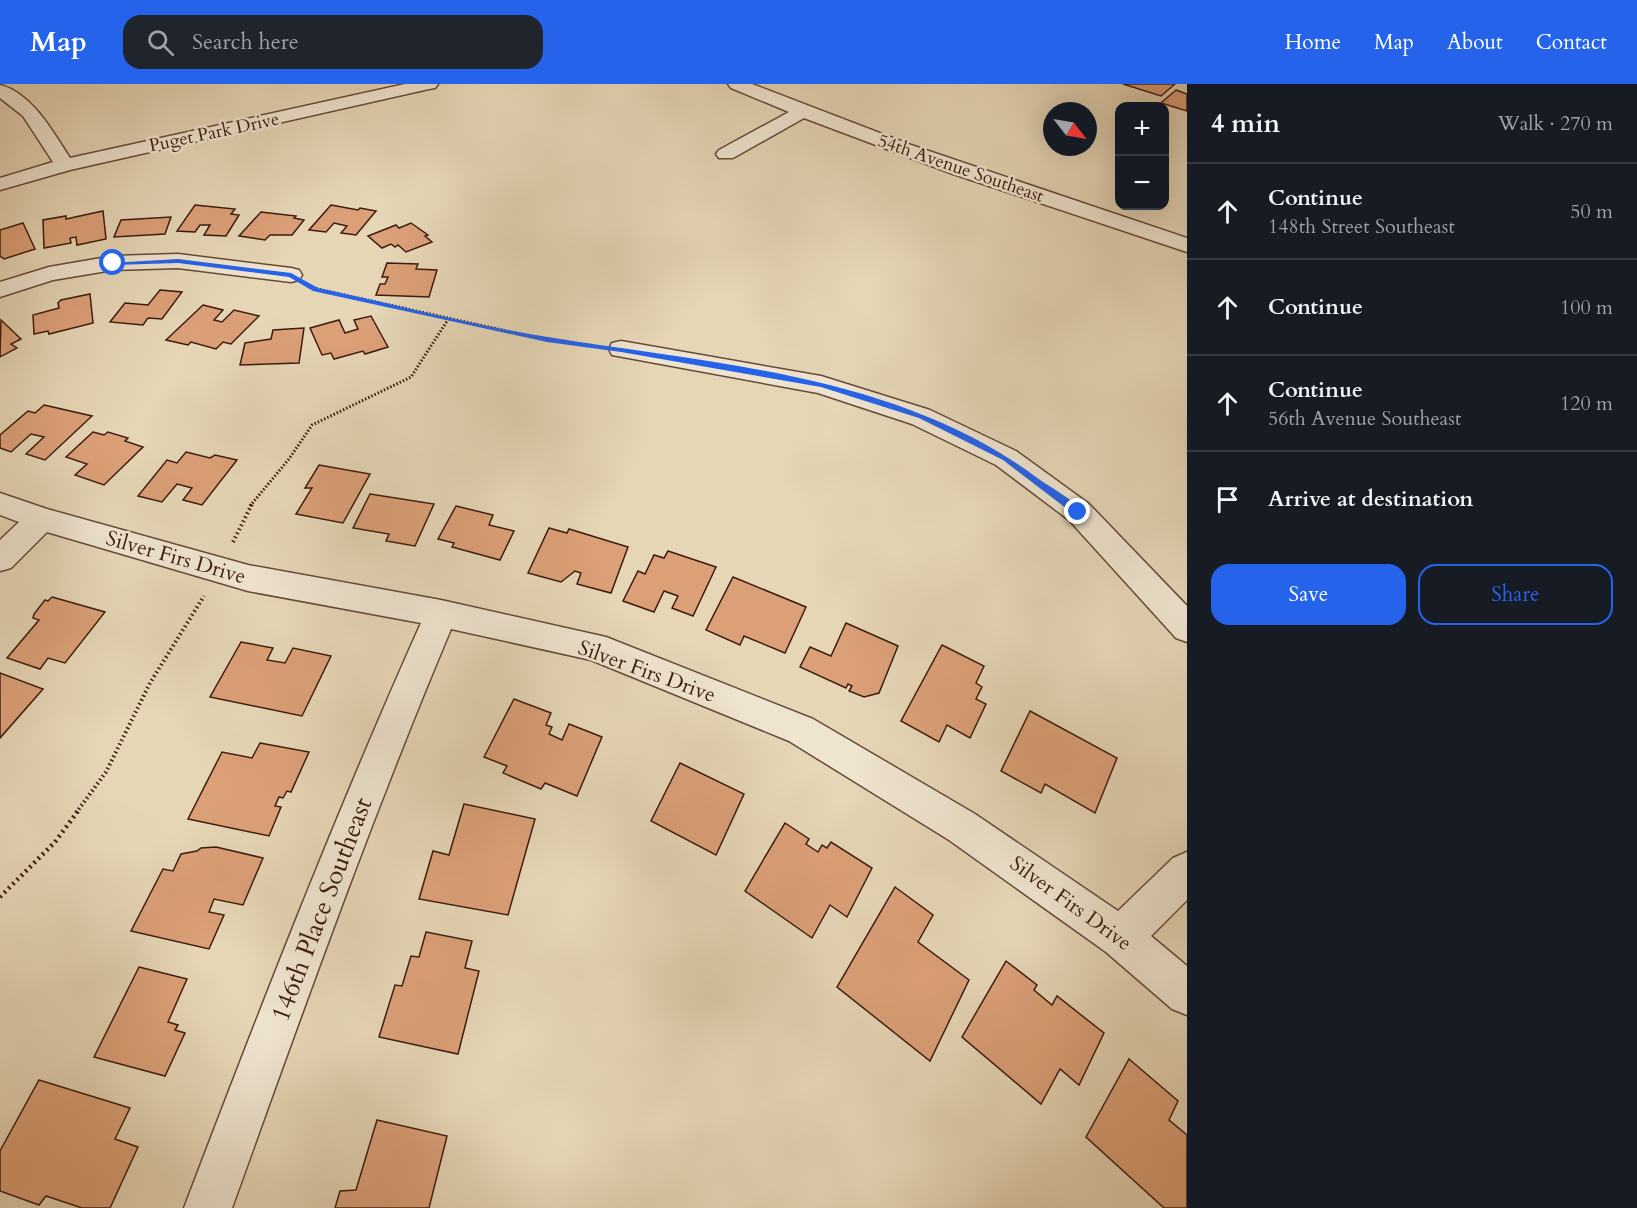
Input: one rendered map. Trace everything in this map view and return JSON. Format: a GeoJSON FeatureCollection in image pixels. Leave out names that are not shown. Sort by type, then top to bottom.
{"type":"FeatureCollection","features":[{"type":"Feature","properties":{"kind":"street","name":"Puget Park Drive"},"geometry":{"type":"LineString","coordinates":[[0,184],[65,165],[429,84]]}},
{"type":"Feature","properties":{"kind":"street","name":"54th Avenue Southeast"},"geometry":{"type":"LineString","coordinates":[[737,84],[802,112],[993,180],[1187,245]]}},
{"type":"Feature","properties":{"kind":"street"},"geometry":{"type":"LineString","coordinates":[[0,90],[30,112],[65,165]]}},
{"type":"Feature","properties":{"kind":"street"},"geometry":{"type":"LineString","coordinates":[[726,154],[802,112]]}},
{"type":"Feature","properties":{"kind":"street"},"geometry":{"type":"LineString","coordinates":[[0,290],[48,274],[113,263],[178,261],[291,275]]}},
{"type":"Feature","properties":{"kind":"street"},"geometry":{"type":"LineString","coordinates":[[621,349],[821,385],[921,417],[1006,458],[1078,512],[1187,628]]}},
{"type":"Feature","properties":{"kind":"street","name":"Silver Firs Drive"},"geometry":{"type":"LineString","coordinates":[[0,504],[42,519],[248,578],[441,613],[594,647],[801,730],[962,827],[1121,937],[1187,994]]}},
{"type":"Feature","properties":{"kind":"street"},"geometry":{"type":"LineString","coordinates":[[0,559],[42,519]]}},
{"type":"Feature","properties":{"kind":"street","name":"146th Place Southeast"},"geometry":{"type":"LineString","coordinates":[[208,1208],[343,850],[385,743],[441,613]]}},
{"type":"Feature","properties":{"kind":"street"},"geometry":{"type":"LineString","coordinates":[[1121,937],[1187,872]]}},
{"type":"Feature","properties":{"kind":"path"},"geometry":{"type":"LineString","coordinates":[[291,275],[315,289],[547,340],[621,349]]}},
{"type":"Feature","properties":{"kind":"path"},"geometry":{"type":"LineString","coordinates":[[0,897],[55,842],[106,772],[150,683],[221,570],[247,510],[288,459],[312,424],[411,377],[449,318]]}},
{"type":"Feature","properties":{"kind":"building"},"geometry":{"type":"Polygon","coordinates":[[[1123,84],[1175,84],[1161,96],[1123,84]]]}},
{"type":"Feature","properties":{"kind":"building"},"geometry":{"type":"Polygon","coordinates":[[[1176,90],[1187,94],[1187,111],[1169,105],[1169,102],[1162,102],[1176,90]]]}},
{"type":"Feature","properties":{"kind":"building"},"geometry":{"type":"Polygon","coordinates":[[[195,205],[235,209],[231,214],[239,215],[226,236],[204,235],[210,225],[200,225],[195,232],[177,231],[195,205]]]}},
{"type":"Feature","properties":{"kind":"building"},"geometry":{"type":"Polygon","coordinates":[[[331,205],[376,211],[356,235],[341,233],[347,226],[334,223],[326,232],[309,230],[331,205]]]}},
{"type":"Feature","properties":{"kind":"building"},"geometry":{"type":"Polygon","coordinates":[[[103,211],[106,239],[77,245],[76,237],[70,238],[71,243],[44,248],[43,220],[66,216],[66,219],[103,211]]]}},
{"type":"Feature","properties":{"kind":"building"},"geometry":{"type":"Polygon","coordinates":[[[261,212],[296,216],[294,218],[304,220],[292,235],[270,235],[265,240],[239,236],[261,212]]]}},
{"type":"Feature","properties":{"kind":"building"},"geometry":{"type":"Polygon","coordinates":[[[171,217],[165,234],[114,237],[121,220],[171,217]]]}},
{"type":"Feature","properties":{"kind":"building"},"geometry":{"type":"Polygon","coordinates":[[[23,223],[35,249],[4,259],[0,256],[0,230],[23,223]]]}},
{"type":"Feature","properties":{"kind":"building"},"geometry":{"type":"Polygon","coordinates":[[[411,223],[428,235],[425,236],[432,242],[406,252],[398,245],[395,247],[391,244],[382,248],[368,236],[396,225],[399,228],[411,223]]]}},
{"type":"Feature","properties":{"kind":"building"},"geometry":{"type":"Polygon","coordinates":[[[387,263],[418,264],[416,269],[437,270],[429,297],[376,295],[380,284],[385,284],[388,277],[382,277],[387,263]]]}},
{"type":"Feature","properties":{"kind":"building"},"geometry":{"type":"Polygon","coordinates":[[[160,290],[182,292],[162,319],[148,318],[143,325],[110,322],[125,303],[148,305],[160,290]]]}},
{"type":"Feature","properties":{"kind":"building"},"geometry":{"type":"Polygon","coordinates":[[[90,294],[93,323],[49,334],[48,331],[34,334],[33,315],[59,308],[58,303],[61,300],[90,294]]]}},
{"type":"Feature","properties":{"kind":"building"},"geometry":{"type":"Polygon","coordinates":[[[203,305],[223,310],[214,320],[222,322],[234,310],[259,316],[231,344],[223,342],[216,349],[191,342],[188,345],[166,340],[203,305]]]}},
{"type":"Feature","properties":{"kind":"building"},"geometry":{"type":"Polygon","coordinates":[[[371,316],[388,347],[365,354],[363,351],[334,359],[331,353],[322,355],[310,328],[339,320],[345,333],[358,329],[354,320],[371,316]]]}},
{"type":"Feature","properties":{"kind":"building"},"geometry":{"type":"Polygon","coordinates":[[[1,320],[21,339],[11,344],[17,348],[0,357],[1,320]]]}},
{"type":"Feature","properties":{"kind":"building"},"geometry":{"type":"Polygon","coordinates":[[[304,328],[299,363],[240,365],[245,343],[271,339],[273,330],[304,328]]]}},
{"type":"Feature","properties":{"kind":"building"},"geometry":{"type":"Polygon","coordinates":[[[44,405],[92,416],[45,460],[26,454],[44,437],[31,434],[11,452],[0,448],[0,435],[28,411],[35,413],[44,405]]]}},
{"type":"Feature","properties":{"kind":"building"},"geometry":{"type":"Polygon","coordinates":[[[93,432],[104,435],[108,432],[128,438],[125,441],[143,447],[104,485],[75,475],[87,464],[66,457],[93,432]]]}},
{"type":"Feature","properties":{"kind":"building"},"geometry":{"type":"Polygon","coordinates":[[[186,452],[210,458],[215,455],[237,460],[202,505],[183,500],[192,488],[177,484],[162,502],[138,496],[167,460],[177,463],[186,452]]]}},
{"type":"Feature","properties":{"kind":"building"},"geometry":{"type":"Polygon","coordinates":[[[319,465],[370,474],[343,523],[296,514],[312,488],[305,488],[319,465]]]}},
{"type":"Feature","properties":{"kind":"building"},"geometry":{"type":"Polygon","coordinates":[[[370,494],[434,504],[415,546],[386,541],[389,534],[353,528],[370,494]]]}},
{"type":"Feature","properties":{"kind":"building"},"geometry":{"type":"Polygon","coordinates":[[[456,506],[493,515],[489,525],[514,531],[500,560],[452,547],[454,543],[438,539],[456,506]]]}},
{"type":"Feature","properties":{"kind":"building"},"geometry":{"type":"Polygon","coordinates":[[[549,528],[567,533],[569,529],[628,547],[611,593],[577,584],[581,573],[575,571],[561,582],[528,573],[549,528]]]}},
{"type":"Feature","properties":{"kind":"building"},"geometry":{"type":"Polygon","coordinates":[[[668,551],[716,567],[693,616],[672,608],[678,596],[664,591],[654,612],[623,601],[638,571],[645,574],[654,555],[664,558],[668,551]]]}},
{"type":"Feature","properties":{"kind":"building"},"geometry":{"type":"Polygon","coordinates":[[[733,577],[806,607],[785,653],[744,636],[740,645],[706,630],[733,577]]]}},
{"type":"Feature","properties":{"kind":"building"},"geometry":{"type":"Polygon","coordinates":[[[52,597],[105,612],[65,663],[48,658],[40,669],[7,658],[39,620],[33,618],[34,614],[45,600],[48,601],[52,597]]]}},
{"type":"Feature","properties":{"kind":"building"},"geometry":{"type":"Polygon","coordinates":[[[846,623],[898,646],[879,693],[864,697],[849,691],[852,686],[848,684],[846,688],[800,667],[810,647],[831,656],[846,623]]]}},
{"type":"Feature","properties":{"kind":"building"},"geometry":{"type":"Polygon","coordinates":[[[241,642],[273,648],[267,660],[285,663],[293,648],[331,656],[302,716],[210,697],[241,642]]]}},
{"type":"Feature","properties":{"kind":"building"},"geometry":{"type":"Polygon","coordinates":[[[942,645],[984,666],[976,683],[982,687],[976,699],[986,704],[970,738],[947,725],[939,742],[901,721],[942,645]]]}},
{"type":"Feature","properties":{"kind":"building"},"geometry":{"type":"Polygon","coordinates":[[[0,673],[43,689],[0,738],[0,673]]]}},
{"type":"Feature","properties":{"kind":"building"},"geometry":{"type":"Polygon","coordinates":[[[514,699],[551,713],[546,725],[552,727],[549,734],[562,740],[569,724],[602,737],[577,796],[545,783],[541,789],[503,773],[507,766],[484,757],[514,699]]]}},
{"type":"Feature","properties":{"kind":"building"},"geometry":{"type":"Polygon","coordinates":[[[1030,711],[1117,758],[1095,813],[1045,784],[1041,793],[1001,771],[1030,711]]]}},
{"type":"Feature","properties":{"kind":"building"},"geometry":{"type":"Polygon","coordinates":[[[260,743],[309,752],[291,792],[287,791],[283,798],[279,797],[275,806],[281,807],[269,836],[188,819],[222,752],[252,758],[260,743]]]}},
{"type":"Feature","properties":{"kind":"building"},"geometry":{"type":"Polygon","coordinates":[[[680,763],[744,794],[716,855],[651,821],[680,763]]]}},
{"type":"Feature","properties":{"kind":"building"},"geometry":{"type":"Polygon","coordinates":[[[464,804],[535,819],[508,915],[419,899],[433,851],[449,855],[464,804]]]}},
{"type":"Feature","properties":{"kind":"building"},"geometry":{"type":"Polygon","coordinates":[[[785,823],[809,839],[806,844],[818,852],[822,845],[827,848],[831,842],[872,868],[847,917],[830,905],[812,938],[745,891],[785,823]]]}},
{"type":"Feature","properties":{"kind":"building"},"geometry":{"type":"Polygon","coordinates":[[[216,847],[263,858],[243,905],[214,899],[209,912],[224,915],[209,949],[131,931],[163,869],[173,871],[181,854],[201,848],[216,847]]]}},
{"type":"Feature","properties":{"kind":"building"},"geometry":{"type":"Polygon","coordinates":[[[895,887],[933,915],[918,942],[969,980],[930,1061],[837,987],[895,887]]]}},
{"type":"Feature","properties":{"kind":"building"},"geometry":{"type":"Polygon","coordinates":[[[426,932],[472,941],[465,968],[479,971],[458,1054],[379,1037],[395,985],[402,986],[411,956],[419,957],[426,932]]]}},
{"type":"Feature","properties":{"kind":"building"},"geometry":{"type":"Polygon","coordinates":[[[1006,961],[1037,985],[1034,990],[1052,1005],[1057,996],[1104,1033],[1079,1085],[1060,1069],[1041,1104],[962,1037],[1006,961]]]}},
{"type":"Feature","properties":{"kind":"building"},"geometry":{"type":"Polygon","coordinates":[[[139,967],[187,979],[168,1022],[178,1025],[175,1030],[185,1033],[165,1076],[94,1057],[139,967]]]}},
{"type":"Feature","properties":{"kind":"building"},"geometry":{"type":"Polygon","coordinates":[[[1129,1059],[1178,1101],[1169,1120],[1187,1135],[1187,1208],[1164,1208],[1086,1137],[1129,1059]]]}},
{"type":"Feature","properties":{"kind":"building"},"geometry":{"type":"Polygon","coordinates":[[[39,1080],[130,1108],[115,1139],[138,1147],[110,1208],[82,1208],[46,1196],[39,1205],[0,1191],[0,1151],[39,1080]]]}},
{"type":"Feature","properties":{"kind":"building"},"geometry":{"type":"Polygon","coordinates":[[[377,1120],[447,1136],[429,1208],[335,1208],[340,1191],[356,1190],[377,1120]]]}},
{"type":"Feature","properties":{"kind":"route"},"geometry":{"type":"LineString","coordinates":[[113,263],[178,261],[291,275],[315,289],[489,328],[547,340],[621,349],[821,385],[921,417],[1006,458],[1078,512]]}}]}
